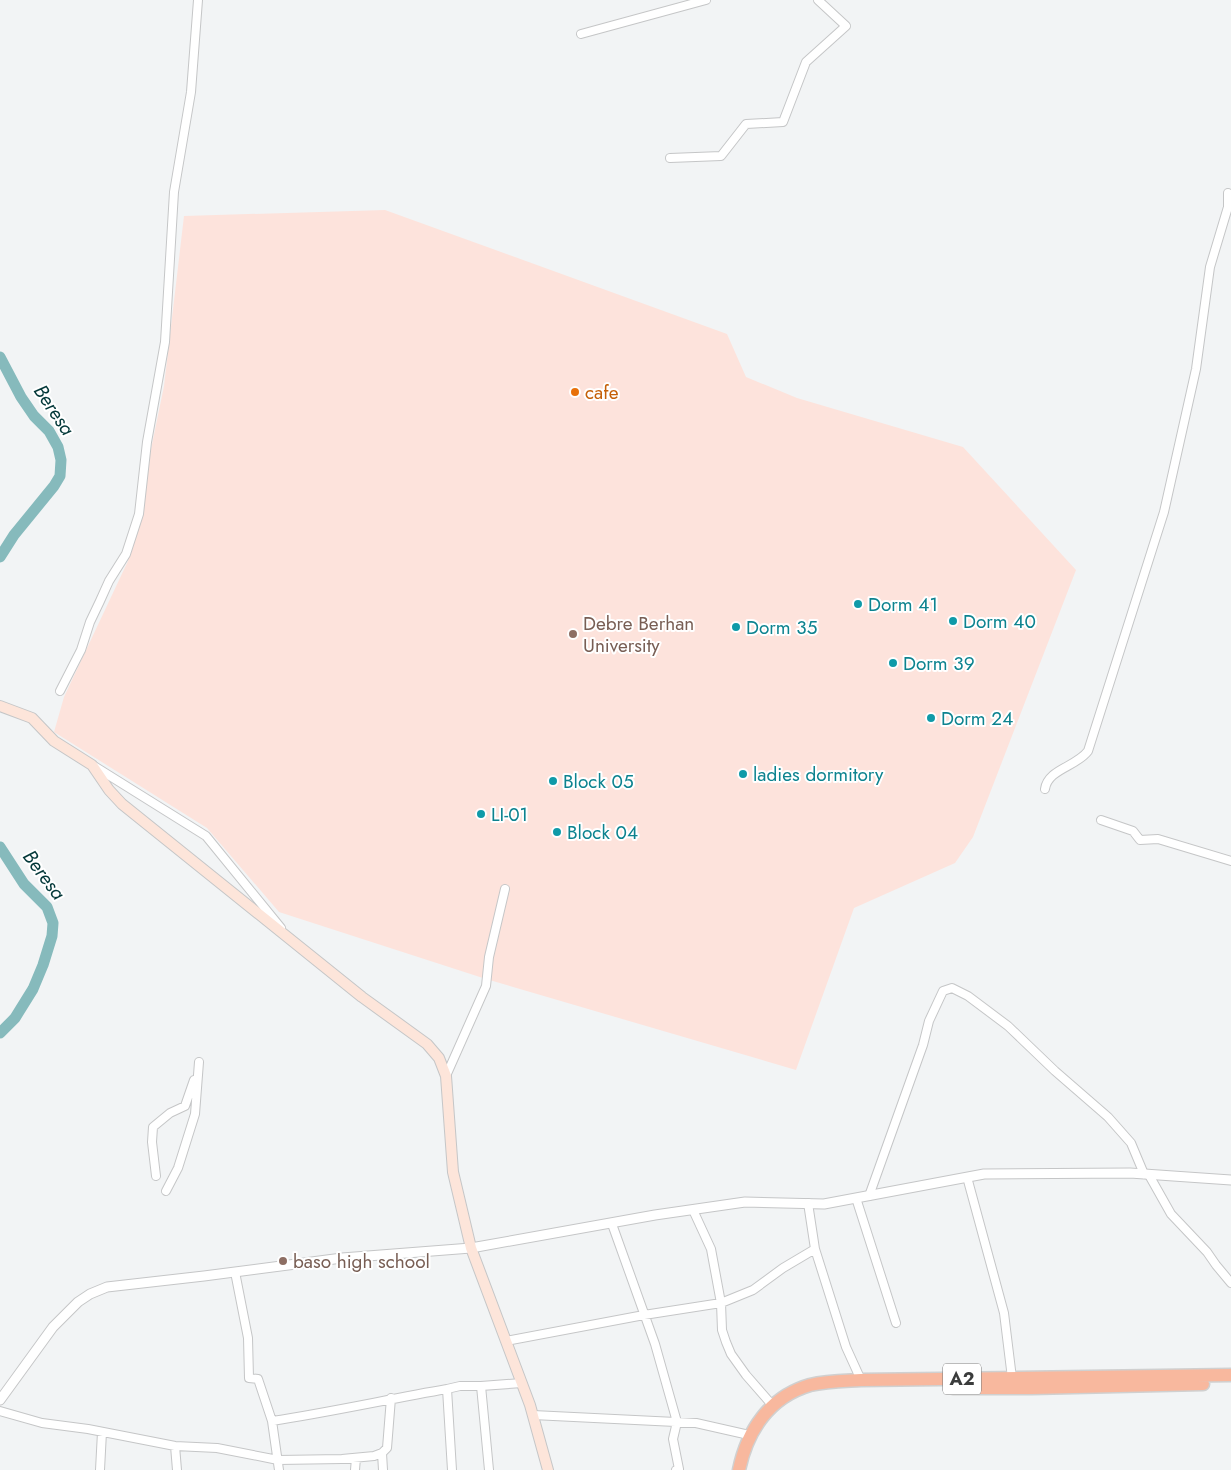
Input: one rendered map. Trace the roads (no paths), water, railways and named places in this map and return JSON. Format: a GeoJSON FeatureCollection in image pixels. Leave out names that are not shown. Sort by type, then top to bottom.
{"type":"FeatureCollection","features":[{"type":"Feature","properties":{"kind":"highway","name":"A2"},"geometry":{"type":"LineString","coordinates":[[747,1470],[751,1453],[765,1425],[785,1406],[822,1390],[1231,1376]]}},
{"type":"Feature","properties":{"kind":"highway","name":"A2"},"geometry":{"type":"LineString","coordinates":[[739,1470],[742,1454],[750,1435],[760,1419],[773,1406],[797,1390],[831,1382],[1012,1378],[1032,1383],[1231,1383]]}},
{"type":"Feature","properties":{"kind":"main road"},"geometry":{"type":"LineString","coordinates":[[0,706],[32,718],[54,741],[92,765],[122,804],[362,997],[427,1044],[439,1058],[446,1076],[453,1172],[471,1248],[522,1383],[548,1470]]}},
{"type":"Feature","properties":{"kind":"street"},"geometry":{"type":"LineString","coordinates":[[60,691],[81,650],[90,622],[109,581],[126,554],[139,514],[146,442],[162,367],[165,342],[174,192],[191,92],[198,0]]}},
{"type":"Feature","properties":{"kind":"street"},"geometry":{"type":"LineString","coordinates":[[581,34],[706,0]]}},
{"type":"Feature","properties":{"kind":"street"},"geometry":{"type":"LineString","coordinates":[[670,158],[720,156],[746,124],[783,122],[806,62],[846,26],[818,0]]}},
{"type":"Feature","properties":{"kind":"street"},"geometry":{"type":"LineString","coordinates":[[1045,790],[1052,775],[1079,761],[1088,751],[1164,512],[1196,370],[1210,267],[1229,205],[1228,193]]}},
{"type":"Feature","properties":{"kind":"street"},"geometry":{"type":"LineString","coordinates":[[92,765],[206,836],[288,936]]}},
{"type":"Feature","properties":{"kind":"street"},"geometry":{"type":"LineString","coordinates":[[1101,820],[1132,831],[1140,840],[1158,839],[1231,861]]}},
{"type":"Feature","properties":{"kind":"street"},"geometry":{"type":"LineString","coordinates":[[446,1076],[486,986],[489,957],[505,889]]}},
{"type":"Feature","properties":{"kind":"street"},"geometry":{"type":"LineString","coordinates":[[869,1196],[930,1021],[942,991],[952,988],[968,996],[1008,1026],[1055,1071],[1108,1117],[1131,1142],[1146,1174],[1171,1214],[1207,1252],[1231,1283]]}},
{"type":"Feature","properties":{"kind":"street"},"geometry":{"type":"LineString","coordinates":[[156,1176],[152,1142],[153,1127],[170,1113],[185,1106],[199,1062],[195,1114],[178,1168],[166,1191]]}},
{"type":"Feature","properties":{"kind":"street"},"geometry":{"type":"LineString","coordinates":[[0,1400],[53,1327],[78,1302],[90,1294],[120,1284],[342,1258],[471,1248],[745,1202],[824,1204],[984,1174],[1146,1174],[1231,1180]]}},
{"type":"Feature","properties":{"kind":"street"},"geometry":{"type":"LineString","coordinates":[[967,1177],[1004,1313],[1012,1378]]}},
{"type":"Feature","properties":{"kind":"street"},"geometry":{"type":"LineString","coordinates":[[856,1198],[896,1323]]}},
{"type":"Feature","properties":{"kind":"street"},"geometry":{"type":"LineString","coordinates":[[808,1203],[815,1248],[846,1347],[861,1380]]}},
{"type":"Feature","properties":{"kind":"street"},"geometry":{"type":"LineString","coordinates":[[693,1210],[711,1249],[721,1303],[722,1330],[726,1342],[746,1375],[773,1406]]}},
{"type":"Feature","properties":{"kind":"street"},"geometry":{"type":"LineString","coordinates":[[612,1224],[654,1344],[678,1422],[673,1440],[679,1469],[676,1470]]}},
{"type":"Feature","properties":{"kind":"street"},"geometry":{"type":"LineString","coordinates":[[506,1341],[644,1315],[721,1303],[753,1290],[815,1248]]}},
{"type":"Feature","properties":{"kind":"street"},"geometry":{"type":"LineString","coordinates":[[235,1272],[248,1338],[250,1378],[258,1379],[272,1421],[279,1470]]}},
{"type":"Feature","properties":{"kind":"street"},"geometry":{"type":"LineString","coordinates":[[272,1421],[460,1386],[522,1383]]}},
{"type":"Feature","properties":{"kind":"street"},"geometry":{"type":"LineString","coordinates":[[481,1386],[489,1470]]}},
{"type":"Feature","properties":{"kind":"street"},"geometry":{"type":"LineString","coordinates":[[447,1389],[452,1470]]}},
{"type":"Feature","properties":{"kind":"street"},"geometry":{"type":"LineString","coordinates":[[0,1411],[42,1423],[175,1446],[217,1448],[278,1460],[356,1458],[382,1453],[387,1448],[391,1398]]}},
{"type":"Feature","properties":{"kind":"street"},"geometry":{"type":"LineString","coordinates":[[533,1415],[696,1423],[750,1435]]}},
{"type":"Feature","properties":{"kind":"street"},"geometry":{"type":"LineString","coordinates":[[100,1470],[102,1432]]}},
{"type":"Feature","properties":{"kind":"street"},"geometry":{"type":"LineString","coordinates":[[175,1446],[177,1470]]}},
{"type":"Feature","properties":{"kind":"street"},"geometry":{"type":"LineString","coordinates":[[382,1453],[383,1470]]}},
{"type":"Feature","properties":{"kind":"street"},"geometry":{"type":"LineString","coordinates":[[356,1458],[356,1470]]}},
{"type":"Feature","properties":{"kind":"waterway","name":"Beresa"},"geometry":{"type":"LineString","coordinates":[[0,357],[21,397],[34,416],[49,431],[58,447],[61,460],[60,476],[54,486],[14,535],[0,557]]}},
{"type":"Feature","properties":{"kind":"waterway","name":"Beresa"},"geometry":{"type":"LineString","coordinates":[[0,847],[24,884],[47,907],[53,923],[52,936],[33,989],[15,1018],[0,1033]]}},
{"type":"Feature","properties":{"kind":"place","name":"cafe"},"geometry":{"type":"Point","coordinates":[575,392]}},
{"type":"Feature","properties":{"kind":"place","name":"Dorm 41"},"geometry":{"type":"Point","coordinates":[858,604]}},
{"type":"Feature","properties":{"kind":"place","name":"Dorm 40"},"geometry":{"type":"Point","coordinates":[953,621]}},
{"type":"Feature","properties":{"kind":"place","name":"Dorm 35"},"geometry":{"type":"Point","coordinates":[736,627]}},
{"type":"Feature","properties":{"kind":"place","name":"Debre Berhan University"},"geometry":{"type":"Point","coordinates":[573,634]}},
{"type":"Feature","properties":{"kind":"place","name":"Dorm 39"},"geometry":{"type":"Point","coordinates":[893,663]}},
{"type":"Feature","properties":{"kind":"place","name":"Dorm 24"},"geometry":{"type":"Point","coordinates":[931,718]}},
{"type":"Feature","properties":{"kind":"place","name":"ladies dormitory"},"geometry":{"type":"Point","coordinates":[743,774]}},
{"type":"Feature","properties":{"kind":"place","name":"Block 05"},"geometry":{"type":"Point","coordinates":[553,781]}},
{"type":"Feature","properties":{"kind":"place","name":"LI-01"},"geometry":{"type":"Point","coordinates":[481,814]}},
{"type":"Feature","properties":{"kind":"place","name":"Block 04"},"geometry":{"type":"Point","coordinates":[557,832]}},
{"type":"Feature","properties":{"kind":"place","name":"baso high school"},"geometry":{"type":"Point","coordinates":[283,1261]}}]}
